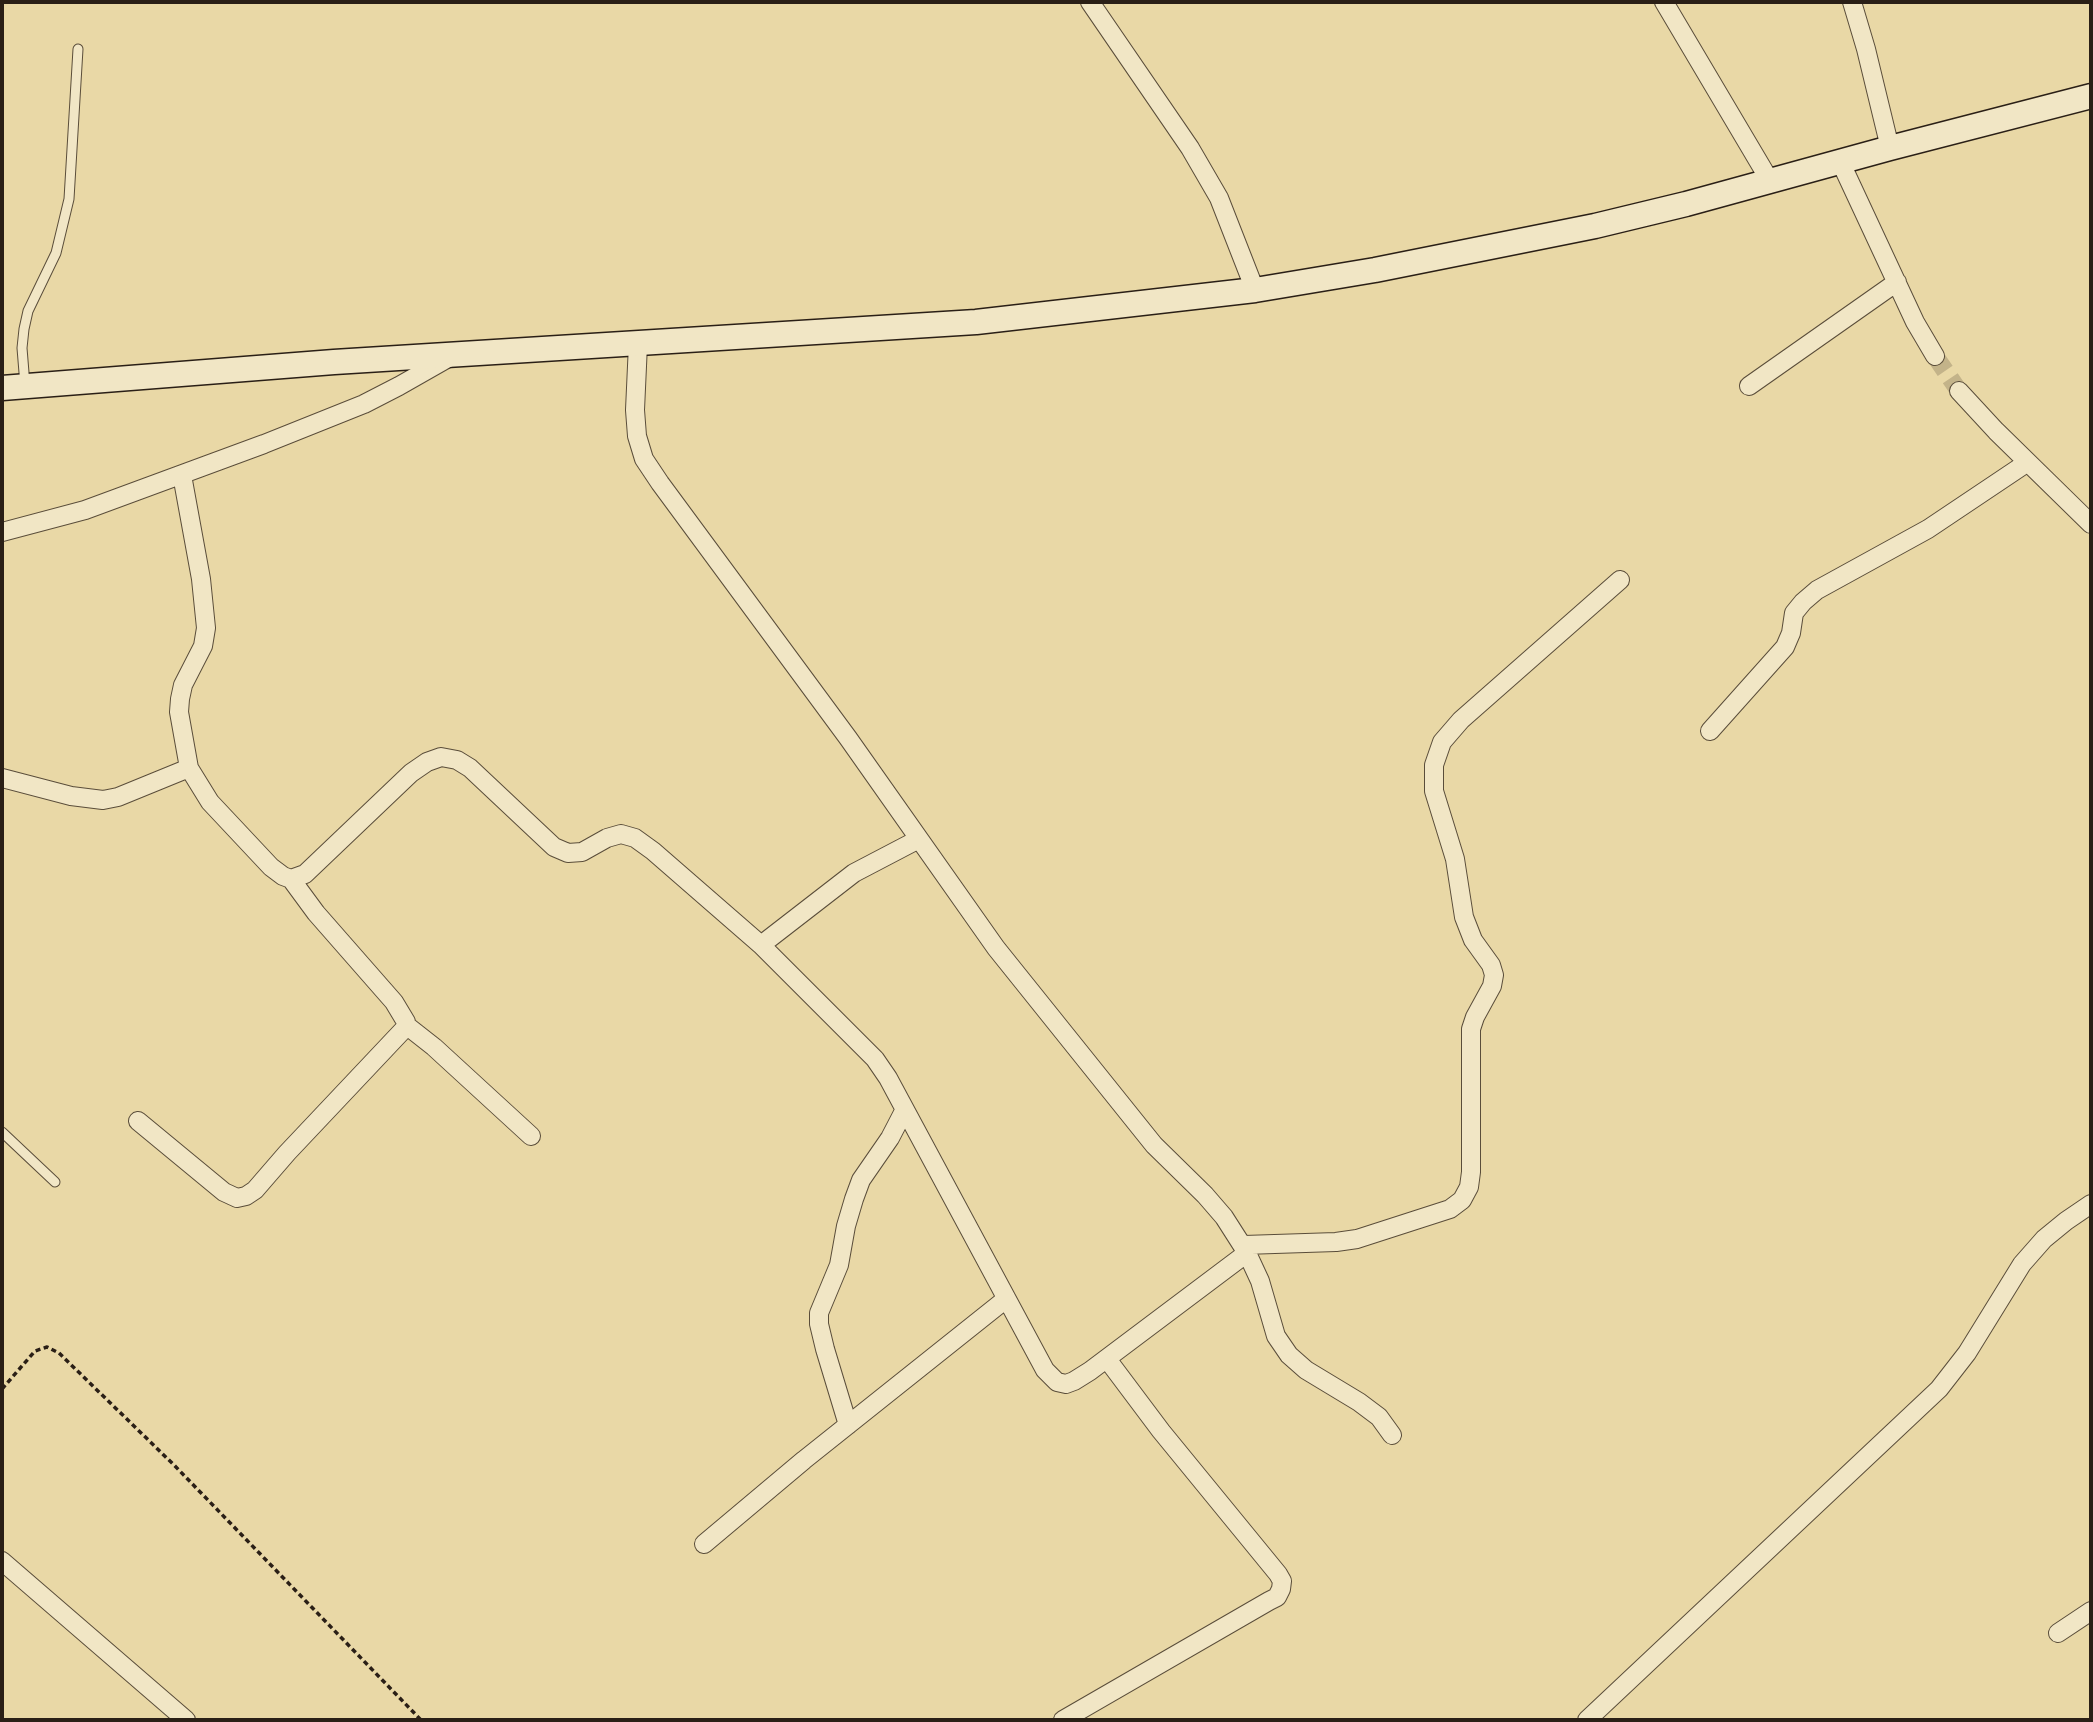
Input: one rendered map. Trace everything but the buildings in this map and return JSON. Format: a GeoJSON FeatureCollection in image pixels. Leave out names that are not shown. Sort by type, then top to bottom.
{"type":"FeatureCollection","features":[{"type":"Feature","properties":{"kind":"main road"},"geometry":{"type":"LineString","coordinates":[[13,387],[334,362],[976,323],[1255,290],[1488,249],[1673,207],[2091,96]]}},
{"type":"Feature","properties":{"kind":"street"},"geometry":{"type":"LineString","coordinates":[[1090,2],[1190,148],[1219,198],[1255,290]]}},
{"type":"Feature","properties":{"kind":"street"},"geometry":{"type":"LineString","coordinates":[[1664,2],[1770,181]]}},
{"type":"Feature","properties":{"kind":"street"},"geometry":{"type":"LineString","coordinates":[[1852,2],[1890,148]]}},
{"type":"Feature","properties":{"kind":"street"},"geometry":{"type":"LineString","coordinates":[[1840,161],[1915,323],[1935,356]]}},
{"type":"Feature","properties":{"kind":"street"},"geometry":{"type":"LineString","coordinates":[[1749,386],[1897,282]]}},
{"type":"Feature","properties":{"kind":"street"},"geometry":{"type":"LineString","coordinates":[[638,344],[635,410],[637,436],[645,459],[660,483],[848,738],[1004,959],[1154,1145],[1205,1195],[1246,1249],[1260,1281],[1276,1336],[1289,1355],[1306,1370],[1359,1402],[1379,1418],[1392,1435]]}},
{"type":"Feature","properties":{"kind":"street"},"geometry":{"type":"LineString","coordinates":[[2,533],[85,510],[364,404],[450,356]]}},
{"type":"Feature","properties":{"kind":"street"},"geometry":{"type":"LineString","coordinates":[[1959,391],[2091,524]]}},
{"type":"Feature","properties":{"kind":"street"},"geometry":{"type":"LineString","coordinates":[[1710,731],[1785,647],[1794,613],[1803,601],[1817,590],[1928,529],[2028,462]]}},
{"type":"Feature","properties":{"kind":"street"},"geometry":{"type":"LineString","coordinates":[[182,475],[201,579],[206,628],[203,646],[183,685],[180,699],[179,712],[189,768],[210,802],[271,867],[283,876],[291,878],[305,874],[411,773],[426,762],[441,757],[457,760],[470,768],[554,847],[568,853],[582,852],[607,838],[621,834],[635,838],[761,945],[876,1059],[1045,1370],[1056,1382],[1066,1384],[1107,1359],[1246,1249],[1357,1239],[1450,1209],[1462,1200],[1469,1187],[1471,1172],[1471,1029],[1492,986],[1494,975],[1491,965],[1468,928],[1455,859],[1434,791],[1434,765],[1442,742],[1461,720],[1620,580]]}},
{"type":"Feature","properties":{"kind":"street"},"geometry":{"type":"LineString","coordinates":[[2,778],[71,796],[103,800],[118,797],[189,768]]}},
{"type":"Feature","properties":{"kind":"street"},"geometry":{"type":"LineString","coordinates":[[761,945],[854,873],[919,839]]}},
{"type":"Feature","properties":{"kind":"street"},"geometry":{"type":"LineString","coordinates":[[291,878],[316,913],[394,1002],[407,1025],[434,1046],[531,1136]]}},
{"type":"Feature","properties":{"kind":"street"},"geometry":{"type":"LineString","coordinates":[[138,1121],[224,1192],[237,1198],[246,1196],[255,1190],[399,1037],[407,1025]]}},
{"type":"Feature","properties":{"kind":"street"},"geometry":{"type":"LineString","coordinates":[[848,1425],[825,1349],[819,1313],[839,1265],[853,1199],[861,1180],[890,1138],[904,1111]]}},
{"type":"Feature","properties":{"kind":"street"},"geometry":{"type":"LineString","coordinates":[[1587,1720],[1939,1389],[1961,1362],[2022,1264],[2045,1239],[2091,1204]]}},
{"type":"Feature","properties":{"kind":"street"},"geometry":{"type":"LineString","coordinates":[[704,1544],[1006,1299]]}},
{"type":"Feature","properties":{"kind":"street"},"geometry":{"type":"LineString","coordinates":[[1063,1720],[1277,1597],[1282,1581],[1161,1431],[1107,1359]]}},
{"type":"Feature","properties":{"kind":"street"},"geometry":{"type":"LineString","coordinates":[[2,1561],[186,1720]]}},
{"type":"Feature","properties":{"kind":"street"},"geometry":{"type":"LineString","coordinates":[[2058,1633],[2091,1611]]}},
{"type":"Feature","properties":{"kind":"lane"},"geometry":{"type":"LineString","coordinates":[[13,387],[29,311],[56,253],[69,199],[78,49]]}},
{"type":"Feature","properties":{"kind":"lane"},"geometry":{"type":"LineString","coordinates":[[2,1132],[55,1182]]}},
{"type":"Feature","properties":{"kind":"path"},"geometry":{"type":"LineString","coordinates":[[2,1389],[35,1351],[47,1347],[59,1353],[174,1465],[421,1720]]}},
{"type":"Feature","properties":{"kind":"tunnel"},"geometry":{"type":"LineString","coordinates":[[1935,356],[1959,391]]}}]}
